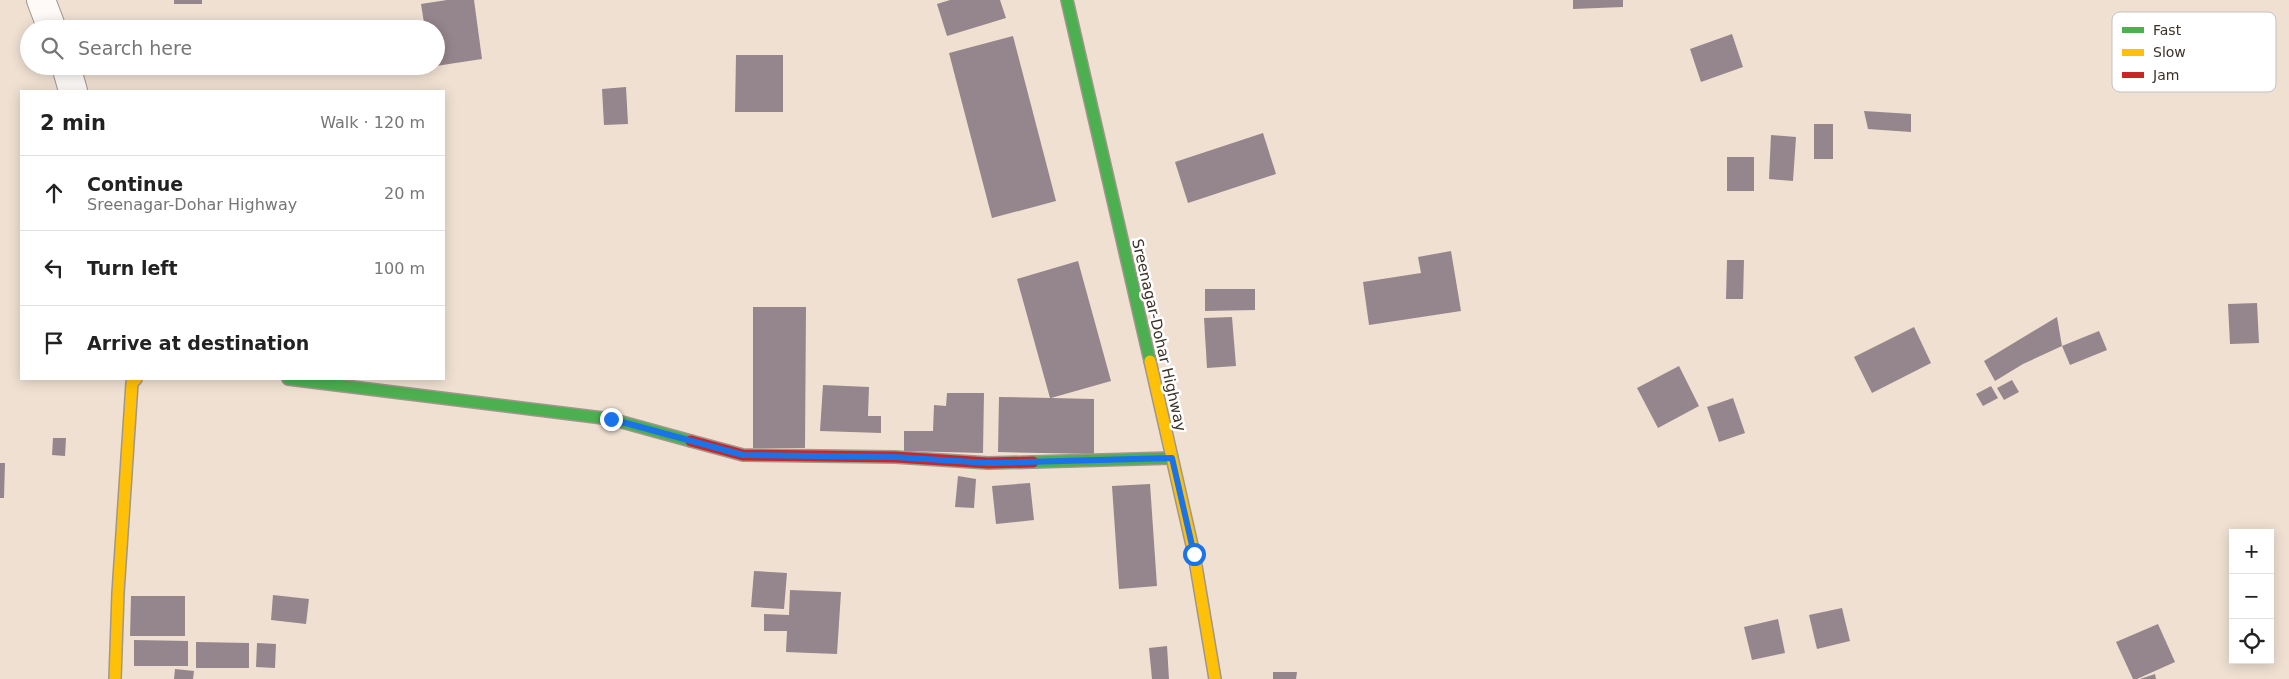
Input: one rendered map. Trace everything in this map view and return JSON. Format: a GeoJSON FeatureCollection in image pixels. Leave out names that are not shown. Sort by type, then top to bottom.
{"type":"FeatureCollection","features":[{"type":"Feature","properties":{"kind":"street"},"geometry":{"type":"LineString","coordinates":[[41,0],[49,20]]}},
{"type":"Feature","properties":{"kind":"street","name":"Sreenagar-Dohar Highway"},"geometry":{"type":"LineString","coordinates":[[1067,0],[1194,554],[1215,679]]}},
{"type":"Feature","properties":{"kind":"street"},"geometry":{"type":"LineString","coordinates":[[69,75],[73,90]]}},
{"type":"Feature","properties":{"kind":"street"},"geometry":{"type":"LineString","coordinates":[[115,679],[118,593],[132,383],[134,380]]}},
{"type":"Feature","properties":{"kind":"street"},"geometry":{"type":"LineString","coordinates":[[296,380],[611,419],[743,455],[895,457],[988,463],[1172,458]]}},
{"type":"Feature","properties":{"kind":"building"},"geometry":{"type":"Polygon","coordinates":[[[174,0],[202,0],[202,4],[174,4],[174,0]]]}},
{"type":"Feature","properties":{"kind":"building"},"geometry":{"type":"Polygon","coordinates":[[[447,0],[474,0],[482,59],[445,65],[445,20],[424,20],[421,4],[447,0]]]}},
{"type":"Feature","properties":{"kind":"building"},"geometry":{"type":"Polygon","coordinates":[[[950,0],[1000,0],[1006,18],[947,36],[937,4],[950,0]]]}},
{"type":"Feature","properties":{"kind":"building"},"geometry":{"type":"Polygon","coordinates":[[[1573,0],[1623,0],[1623,7],[1573,9],[1573,0]]]}},
{"type":"Feature","properties":{"kind":"building"},"geometry":{"type":"Polygon","coordinates":[[[1732,34],[1743,67],[1701,82],[1690,49],[1732,34]]]}},
{"type":"Feature","properties":{"kind":"building"},"geometry":{"type":"Polygon","coordinates":[[[1013,36],[1056,201],[992,218],[949,53],[1013,36]]]}},
{"type":"Feature","properties":{"kind":"building"},"geometry":{"type":"Polygon","coordinates":[[[736,55],[783,55],[783,112],[735,112],[736,55]]]}},
{"type":"Feature","properties":{"kind":"building"},"geometry":{"type":"Polygon","coordinates":[[[626,87],[628,124],[604,125],[602,89],[626,87]]]}},
{"type":"Feature","properties":{"kind":"building"},"geometry":{"type":"Polygon","coordinates":[[[1864,111],[1911,114],[1911,132],[1868,129],[1864,111]]]}},
{"type":"Feature","properties":{"kind":"building"},"geometry":{"type":"Polygon","coordinates":[[[1814,124],[1833,124],[1833,159],[1814,159],[1814,124]]]}},
{"type":"Feature","properties":{"kind":"building"},"geometry":{"type":"Polygon","coordinates":[[[1263,133],[1276,174],[1188,203],[1175,162],[1263,133]]]}},
{"type":"Feature","properties":{"kind":"building"},"geometry":{"type":"Polygon","coordinates":[[[1771,135],[1796,137],[1793,181],[1769,179],[1771,135]]]}},
{"type":"Feature","properties":{"kind":"building"},"geometry":{"type":"Polygon","coordinates":[[[1727,157],[1754,157],[1754,191],[1727,191],[1727,157]]]}},
{"type":"Feature","properties":{"kind":"building"},"geometry":{"type":"Polygon","coordinates":[[[1451,251],[1461,311],[1369,325],[1363,282],[1421,273],[1418,257],[1451,251]]]}},
{"type":"Feature","properties":{"kind":"building"},"geometry":{"type":"Polygon","coordinates":[[[1727,260],[1744,260],[1743,299],[1726,299],[1727,260]]]}},
{"type":"Feature","properties":{"kind":"building"},"geometry":{"type":"Polygon","coordinates":[[[1078,261],[1111,381],[1051,398],[1094,399],[1094,454],[998,452],[999,397],[1050,398],[1017,279],[1078,261]]]}},
{"type":"Feature","properties":{"kind":"building"},"geometry":{"type":"Polygon","coordinates":[[[1205,289],[1255,289],[1255,310],[1205,311],[1205,289]]]}},
{"type":"Feature","properties":{"kind":"building"},"geometry":{"type":"Polygon","coordinates":[[[2257,303],[2259,343],[2230,344],[2228,304],[2257,303]]]}},
{"type":"Feature","properties":{"kind":"building"},"geometry":{"type":"Polygon","coordinates":[[[753,307],[806,307],[805,448],[753,448],[753,307]]]}},
{"type":"Feature","properties":{"kind":"building"},"geometry":{"type":"Polygon","coordinates":[[[1232,317],[1236,366],[1207,368],[1204,318],[1232,317]]]}},
{"type":"Feature","properties":{"kind":"building"},"geometry":{"type":"Polygon","coordinates":[[[2057,317],[2062,346],[2023,364],[1995,381],[1984,361],[2057,317]]]}},
{"type":"Feature","properties":{"kind":"building"},"geometry":{"type":"Polygon","coordinates":[[[1914,327],[1931,363],[1872,393],[1854,357],[1914,327]]]}},
{"type":"Feature","properties":{"kind":"building"},"geometry":{"type":"Polygon","coordinates":[[[2099,331],[2107,350],[2070,365],[2062,346],[2099,331]]]}},
{"type":"Feature","properties":{"kind":"building"},"geometry":{"type":"Polygon","coordinates":[[[1679,366],[1699,406],[1658,428],[1637,388],[1679,366]]]}},
{"type":"Feature","properties":{"kind":"building"},"geometry":{"type":"Polygon","coordinates":[[[2012,380],[2019,392],[2004,400],[1997,388],[2012,380]]]}},
{"type":"Feature","properties":{"kind":"building"},"geometry":{"type":"Polygon","coordinates":[[[823,385],[869,387],[868,416],[881,416],[881,433],[820,431],[823,385]]]}},
{"type":"Feature","properties":{"kind":"building"},"geometry":{"type":"Polygon","coordinates":[[[1991,386],[1998,398],[1983,406],[1976,394],[1991,386]]]}},
{"type":"Feature","properties":{"kind":"building"},"geometry":{"type":"Polygon","coordinates":[[[947,393],[984,393],[983,453],[904,451],[904,431],[933,431],[934,405],[946,406],[947,393]]]}},
{"type":"Feature","properties":{"kind":"building"},"geometry":{"type":"Polygon","coordinates":[[[1733,398],[1745,433],[1719,442],[1707,407],[1733,398]]]}},
{"type":"Feature","properties":{"kind":"building"},"geometry":{"type":"Polygon","coordinates":[[[53,438],[66,438],[65,456],[52,455],[53,438]]]}},
{"type":"Feature","properties":{"kind":"building"},"geometry":{"type":"Polygon","coordinates":[[[0,463],[5,463],[4,498],[0,498],[0,463]]]}},
{"type":"Feature","properties":{"kind":"building"},"geometry":{"type":"Polygon","coordinates":[[[958,476],[976,479],[974,508],[955,507],[958,476]]]}},
{"type":"Feature","properties":{"kind":"building"},"geometry":{"type":"Polygon","coordinates":[[[1030,483],[1034,520],[996,524],[992,486],[1030,483]]]}},
{"type":"Feature","properties":{"kind":"building"},"geometry":{"type":"Polygon","coordinates":[[[1150,484],[1157,586],[1119,589],[1112,486],[1150,484]]]}},
{"type":"Feature","properties":{"kind":"building"},"geometry":{"type":"Polygon","coordinates":[[[754,571],[787,573],[784,609],[751,607],[754,571]]]}},
{"type":"Feature","properties":{"kind":"building"},"geometry":{"type":"Polygon","coordinates":[[[790,590],[841,592],[837,654],[786,652],[787,631],[764,631],[764,614],[789,615],[790,590]]]}},
{"type":"Feature","properties":{"kind":"building"},"geometry":{"type":"Polygon","coordinates":[[[273,595],[309,599],[306,624],[271,620],[273,595]]]}},
{"type":"Feature","properties":{"kind":"building"},"geometry":{"type":"Polygon","coordinates":[[[131,596],[185,596],[185,636],[130,636],[131,596]]]}},
{"type":"Feature","properties":{"kind":"building"},"geometry":{"type":"Polygon","coordinates":[[[1842,608],[1850,641],[1817,649],[1809,615],[1842,608]]]}},
{"type":"Feature","properties":{"kind":"building"},"geometry":{"type":"Polygon","coordinates":[[[1778,619],[1785,653],[1752,660],[1744,627],[1778,619]]]}},
{"type":"Feature","properties":{"kind":"building"},"geometry":{"type":"Polygon","coordinates":[[[2158,624],[2175,662],[2137,679],[2133,679],[2116,642],[2158,624]]]}},
{"type":"Feature","properties":{"kind":"building"},"geometry":{"type":"Polygon","coordinates":[[[134,640],[188,641],[188,666],[134,666],[134,640]]]}},
{"type":"Feature","properties":{"kind":"building"},"geometry":{"type":"Polygon","coordinates":[[[196,642],[249,643],[249,668],[196,668],[196,642]]]}},
{"type":"Feature","properties":{"kind":"building"},"geometry":{"type":"Polygon","coordinates":[[[257,643],[276,644],[275,668],[256,667],[257,643]]]}},
{"type":"Feature","properties":{"kind":"building"},"geometry":{"type":"Polygon","coordinates":[[[1167,646],[1169,679],[1152,679],[1149,648],[1167,646]]]}},
{"type":"Feature","properties":{"kind":"building"},"geometry":{"type":"Polygon","coordinates":[[[175,669],[194,671],[193,679],[174,679],[175,669]]]}},
{"type":"Feature","properties":{"kind":"building"},"geometry":{"type":"Polygon","coordinates":[[[1273,672],[1297,672],[1296,679],[1273,679],[1273,672]]]}},
{"type":"Feature","properties":{"kind":"building"},"geometry":{"type":"Polygon","coordinates":[[[2155,674],[2156,679],[2140,679],[2155,674]]]}},
{"type":"Feature","properties":{"kind":"traffic: fast"},"geometry":{"type":"LineString","coordinates":[[1067,0],[1150,361]]}},
{"type":"Feature","properties":{"kind":"traffic: fast"},"geometry":{"type":"LineString","coordinates":[[296,380],[611,419],[691,441]]}},
{"type":"Feature","properties":{"kind":"traffic: fast"},"geometry":{"type":"LineString","coordinates":[[1033,462],[1172,458]]}},
{"type":"Feature","properties":{"kind":"traffic: slow"},"geometry":{"type":"LineString","coordinates":[[1150,361],[1194,554],[1215,679]]}},
{"type":"Feature","properties":{"kind":"traffic: slow"},"geometry":{"type":"LineString","coordinates":[[115,679],[118,593],[132,383],[135,380]]}},
{"type":"Feature","properties":{"kind":"traffic: jam"},"geometry":{"type":"LineString","coordinates":[[691,441],[743,455],[895,457],[988,463],[1033,462]]}},
{"type":"Feature","properties":{"kind":"route"},"geometry":{"type":"LineString","coordinates":[[611,419],[743,455],[895,457],[988,463],[1172,458],[1194,554]]}}]}
